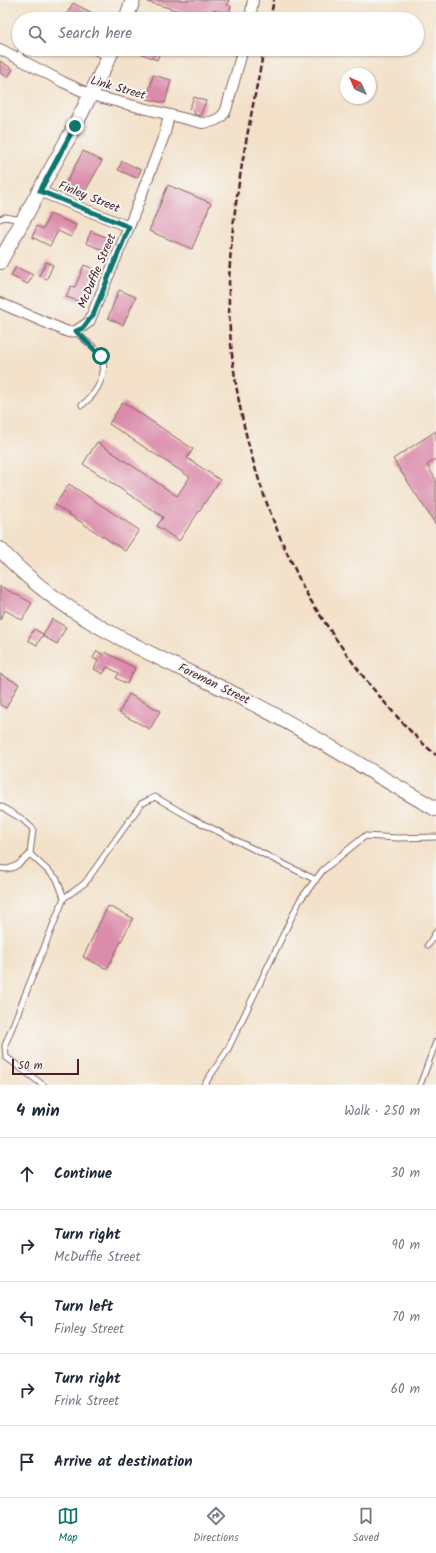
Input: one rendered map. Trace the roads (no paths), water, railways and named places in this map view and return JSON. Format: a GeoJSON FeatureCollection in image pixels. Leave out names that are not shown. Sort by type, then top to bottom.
{"type":"FeatureCollection","features":[{"type":"Feature","properties":{"kind":"street"},"geometry":{"type":"LineString","coordinates":[[129,12],[133,0]]}},
{"type":"Feature","properties":{"kind":"street"},"geometry":{"type":"LineString","coordinates":[[251,12],[253,0]]}},
{"type":"Feature","properties":{"kind":"street","name":"Link Street"},"geometry":{"type":"LineString","coordinates":[[0,49],[12,52]]}},
{"type":"Feature","properties":{"kind":"street","name":"Link Street"},"geometry":{"type":"LineString","coordinates":[[23,56],[63,82],[91,94],[202,123],[218,120],[226,110],[241,56]]}},
{"type":"Feature","properties":{"kind":"street"},"geometry":{"type":"LineString","coordinates":[[0,262],[40,191],[110,56]]}},
{"type":"Feature","properties":{"kind":"street","name":"McDuffie Street"},"geometry":{"type":"LineString","coordinates":[[76,331],[83,328],[93,315],[165,133],[169,115]]}},
{"type":"Feature","properties":{"kind":"street","name":"Finley Street"},"geometry":{"type":"LineString","coordinates":[[40,191],[129,227]]}},
{"type":"Feature","properties":{"kind":"street"},"geometry":{"type":"LineString","coordinates":[[0,303],[60,330],[76,331]]}},
{"type":"Feature","properties":{"kind":"street","name":"Foreman Street"},"geometry":{"type":"LineString","coordinates":[[0,550],[42,588],[76,612],[120,637],[259,707],[436,809]]}},
{"type":"Feature","properties":{"kind":"lane"},"geometry":{"type":"LineString","coordinates":[[0,219],[5,217],[23,220]]}},
{"type":"Feature","properties":{"kind":"lane"},"geometry":{"type":"LineString","coordinates":[[76,331],[80,337],[96,350],[104,364],[103,375],[93,395],[82,405]]}},
{"type":"Feature","properties":{"kind":"lane"},"geometry":{"type":"LineString","coordinates":[[43,1085],[6,1057],[5,1045],[64,898],[85,883],[141,804],[156,798],[192,819],[316,880]]}},
{"type":"Feature","properties":{"kind":"lane"},"geometry":{"type":"LineString","coordinates":[[0,806],[22,819],[33,829],[30,854],[17,866],[5,869],[0,868]]}},
{"type":"Feature","properties":{"kind":"lane"},"geometry":{"type":"LineString","coordinates":[[204,1085],[228,1051],[300,900],[323,870],[365,836],[398,838],[436,837]]}},
{"type":"Feature","properties":{"kind":"lane"},"geometry":{"type":"LineString","coordinates":[[30,854],[57,879],[64,898]]}},
{"type":"Feature","properties":{"kind":"lane"},"geometry":{"type":"LineString","coordinates":[[428,945],[436,932]]}},
{"type":"Feature","properties":{"kind":"lane"},"geometry":{"type":"LineString","coordinates":[[420,1085],[436,1042]]}},
{"type":"Feature","properties":{"kind":"railway"},"geometry":{"type":"LineString","coordinates":[[271,12],[274,0]]}},
{"type":"Feature","properties":{"kind":"railway"},"geometry":{"type":"LineString","coordinates":[[263,56],[237,196],[230,255],[229,285],[229,320],[232,354],[237,389],[252,457],[262,491],[274,523],[302,586],[308,596],[338,642],[370,685],[393,712],[436,755]]}}]}
